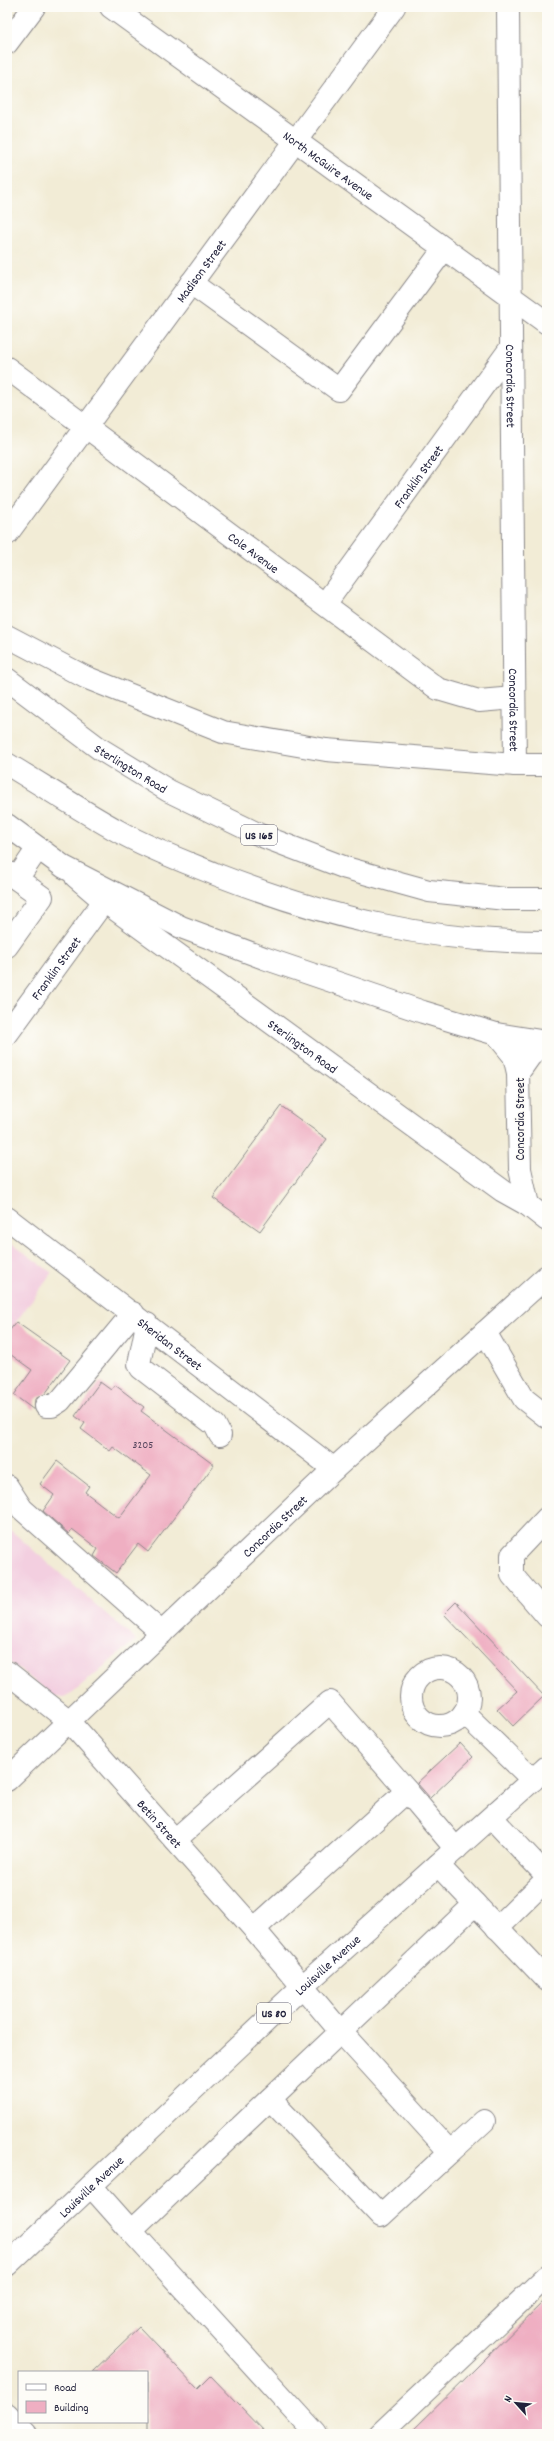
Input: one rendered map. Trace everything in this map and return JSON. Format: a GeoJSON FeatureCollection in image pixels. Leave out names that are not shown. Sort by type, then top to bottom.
{"type":"FeatureCollection","features":[{"type":"Feature","properties":{"kind":"main road"},"geometry":{"type":"LineString","coordinates":[[7,43],[34,7]]}},
{"type":"Feature","properties":{"kind":"main road","name":"North McGuire Avenue"},"geometry":{"type":"LineString","coordinates":[[111,7],[297,140],[547,323]]}},
{"type":"Feature","properties":{"kind":"main road","name":"Madison Street"},"geometry":{"type":"LineString","coordinates":[[7,534],[84,427],[394,7]]}},
{"type":"Feature","properties":{"kind":"main road","name":"Concordia Street"},"geometry":{"type":"LineString","coordinates":[[508,7],[509,295],[514,765]]}},
{"type":"Feature","properties":{"kind":"main road"},"geometry":{"type":"LineString","coordinates":[[191,283],[339,390],[444,249]]}},
{"type":"Feature","properties":{"kind":"main road","name":"Franklin Street"},"geometry":{"type":"LineString","coordinates":[[325,604],[510,349]]}},
{"type":"Feature","properties":{"kind":"main road","name":"Cole Avenue"},"geometry":{"type":"LineString","coordinates":[[7,368],[84,427],[438,689],[479,701],[514,698]]}},
{"type":"Feature","properties":{"kind":"main road"},"geometry":{"type":"LineString","coordinates":[[7,636],[85,677],[223,732],[326,750],[514,765],[547,765]]}},
{"type":"Feature","properties":{"kind":"main road","name":"Sterlington Road"},"geometry":{"type":"LineString","coordinates":[[7,679],[113,757],[169,791],[262,836],[346,868],[429,891],[506,899],[547,899]]}},
{"type":"Feature","properties":{"kind":"main road"},"geometry":{"type":"LineString","coordinates":[[7,764],[119,832],[196,866],[264,893],[349,919],[429,935],[495,942],[547,942]]}},
{"type":"Feature","properties":{"kind":"main road"},"geometry":{"type":"LineString","coordinates":[[7,825],[64,867],[181,927],[294,968],[423,1012],[496,1034],[547,1042]]}},
{"type":"Feature","properties":{"kind":"main road"},"geometry":{"type":"LineString","coordinates":[[7,946],[42,897],[12,875],[38,848]]}},
{"type":"Feature","properties":{"kind":"main road","name":"Sterlington Road"},"geometry":{"type":"LineString","coordinates":[[64,867],[104,902],[503,1191],[528,1205],[547,1220]]}},
{"type":"Feature","properties":{"kind":"main road","name":"Franklin Street"},"geometry":{"type":"LineString","coordinates":[[8,1029],[104,902]]}},
{"type":"Feature","properties":{"kind":"main road"},"geometry":{"type":"LineString","coordinates":[[496,1034],[514,1056],[518,1073]]}},
{"type":"Feature","properties":{"kind":"main road","name":"Concordia Street"},"geometry":{"type":"LineString","coordinates":[[528,1205],[520,1169],[518,1073],[530,1056],[540,1048],[547,1046]]}},
{"type":"Feature","properties":{"kind":"main road","name":"Sheridan Street"},"geometry":{"type":"LineString","coordinates":[[7,1218],[334,1469]]}},
{"type":"Feature","properties":{"kind":"main road","name":"Concordia Street"},"geometry":{"type":"LineString","coordinates":[[7,1780],[334,1469],[547,1276]]}},
{"type":"Feature","properties":{"kind":"main road"},"geometry":{"type":"LineString","coordinates":[[46,1406],[52,1406],[60,1401],[140,1319]]}},
{"type":"Feature","properties":{"kind":"main road"},"geometry":{"type":"LineString","coordinates":[[140,1319],[139,1364],[141,1368],[215,1425],[220,1435]]}},
{"type":"Feature","properties":{"kind":"main road"},"geometry":{"type":"LineString","coordinates":[[485,1332],[524,1399],[547,1417]]}},
{"type":"Feature","properties":{"kind":"main road"},"geometry":{"type":"LineString","coordinates":[[7,1486],[22,1509],[162,1632]]}},
{"type":"Feature","properties":{"kind":"main road"},"geometry":{"type":"LineString","coordinates":[[547,1518],[512,1555],[512,1575],[547,1616]]}},
{"type":"Feature","properties":{"kind":"main road","name":"Betin Street"},"geometry":{"type":"LineString","coordinates":[[7,1672],[69,1721],[254,1929],[341,2032],[450,2152]]}},
{"type":"Feature","properties":{"kind":"main road"},"geometry":{"type":"LineString","coordinates":[[175,1840],[330,1702],[456,1849]]}},
{"type":"Feature","properties":{"kind":"main road"},"geometry":{"type":"LineString","coordinates":[[464,1713],[540,1774]]}},
{"type":"Feature","properties":{"kind":"main road","name":"Louisville Avenue"},"geometry":{"type":"LineString","coordinates":[[7,2265],[303,1986],[540,1774]]}},
{"type":"Feature","properties":{"kind":"main road"},"geometry":{"type":"LineString","coordinates":[[254,1929],[407,1791]]}},
{"type":"Feature","properties":{"kind":"main road"},"geometry":{"type":"LineString","coordinates":[[492,1818],[547,1876]]}},
{"type":"Feature","properties":{"kind":"main road"},"geometry":{"type":"LineString","coordinates":[[438,1865],[547,1980]]}},
{"type":"Feature","properties":{"kind":"main road"},"geometry":{"type":"LineString","coordinates":[[497,1928],[547,1879]]}},
{"type":"Feature","properties":{"kind":"main road"},"geometry":{"type":"LineString","coordinates":[[131,2231],[475,1904]]}},
{"type":"Feature","properties":{"kind":"main road"},"geometry":{"type":"LineString","coordinates":[[270,2099],[381,2216],[484,2121]]}},
{"type":"Feature","properties":{"kind":"main road"},"geometry":{"type":"LineString","coordinates":[[91,2186],[316,2434]]}},
{"type":"Feature","properties":{"kind":"main road"},"geometry":{"type":"LineString","coordinates":[[380,2434],[547,2276]]}},
{"type":"Feature","properties":{"kind":"main road"},"geometry":{"type":"LineString","coordinates":[[7,2414],[26,2434]]}},
{"type":"Feature","properties":{"kind":"shaded area"},"geometry":{"type":"Polygon","coordinates":[[[7,1240],[52,1273],[7,1334],[7,1240]]]}},
{"type":"Feature","properties":{"kind":"shaded area"},"geometry":{"type":"Polygon","coordinates":[[[7,1527],[136,1640],[73,1692],[62,1698],[54,1696],[7,1660],[7,1527]]]}},
{"type":"Feature","properties":{"kind":"building"},"geometry":{"type":"Polygon","coordinates":[[[281,1106],[327,1139],[260,1231],[213,1198],[281,1106]]]}},
{"type":"Feature","properties":{"kind":"building"},"geometry":{"type":"Polygon","coordinates":[[[16,1322],[70,1360],[45,1394],[35,1399],[34,1410],[14,1395],[32,1370],[7,1352],[7,1334],[16,1322]]]}},
{"type":"Feature","properties":{"kind":"building"},"geometry":{"type":"Polygon","coordinates":[[[100,1382],[111,1390],[115,1385],[144,1407],[141,1411],[214,1465],[148,1552],[138,1544],[116,1573],[94,1556],[98,1549],[72,1529],[69,1534],[43,1511],[54,1495],[40,1484],[57,1461],[89,1486],[85,1492],[119,1518],[151,1475],[113,1447],[110,1451],[81,1429],[85,1423],[75,1416],[100,1382]]]}},
{"type":"Feature","properties":{"kind":"building"},"geometry":{"type":"Polygon","coordinates":[[[456,1602],[544,1696],[513,1726],[497,1709],[517,1691],[444,1614],[456,1602]]]}},
{"type":"Feature","properties":{"kind":"building"},"geometry":{"type":"Polygon","coordinates":[[[460,1743],[473,1757],[430,1798],[417,1783],[460,1743]]]}},
{"type":"Feature","properties":{"kind":"building"},"geometry":{"type":"Polygon","coordinates":[[[547,2298],[547,2434],[409,2434],[547,2298]]]}},
{"type":"Feature","properties":{"kind":"building"},"geometry":{"type":"Polygon","coordinates":[[[139,2327],[198,2389],[211,2376],[267,2434],[147,2434],[148,2371],[93,2371],[139,2327]]]}}]}
